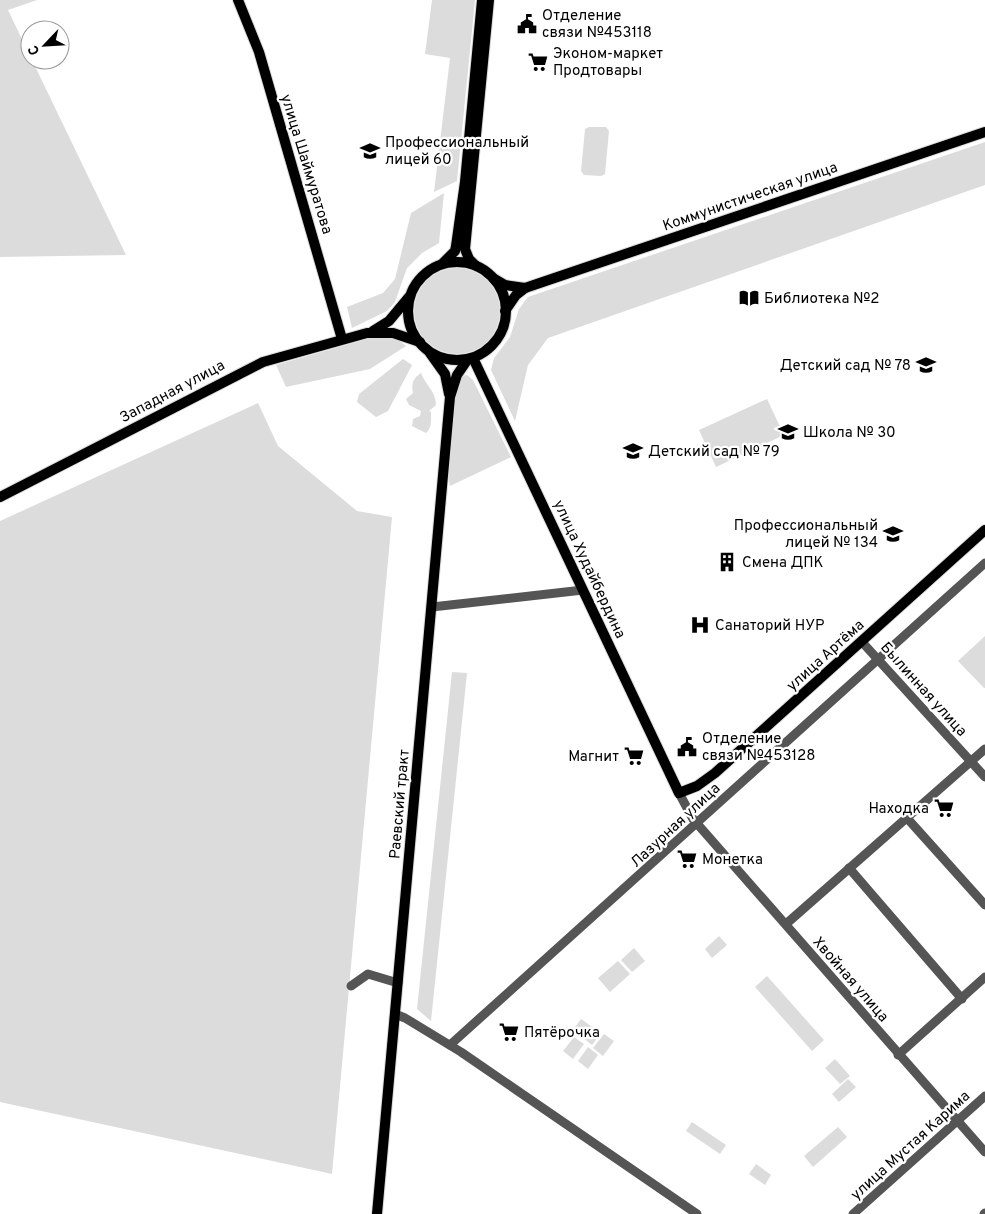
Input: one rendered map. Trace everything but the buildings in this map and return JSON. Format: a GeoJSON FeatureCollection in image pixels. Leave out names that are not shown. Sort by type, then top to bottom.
{"type":"FeatureCollection","features":[{"type":"Feature","properties":{"kind":"main road","name":"улица Шаймуратова"},"geometry":{"type":"LineString","coordinates":[[238,0],[258,52],[342,339]]}},
{"type":"Feature","properties":{"kind":"main road"},"geometry":{"type":"LineString","coordinates":[[482,0],[465,182],[456,246],[455,251],[443,263],[422,276],[410,296],[409,319],[415,336],[428,350],[441,357],[470,358],[485,351],[493,343],[504,324],[505,311],[500,289],[493,278]]}},
{"type":"Feature","properties":{"kind":"main road"},"geometry":{"type":"LineString","coordinates":[[489,0],[465,248],[469,259],[493,278],[505,285],[525,288]]}},
{"type":"Feature","properties":{"kind":"main road","name":"Коммунистическая улица"},"geometry":{"type":"LineString","coordinates":[[505,311],[516,295],[525,288],[985,132]]}},
{"type":"Feature","properties":{"kind":"main road"},"geometry":{"type":"LineString","coordinates":[[443,263],[464,263],[477,267]]}},
{"type":"Feature","properties":{"kind":"main road","name":"Западная улица"},"geometry":{"type":"LineString","coordinates":[[367,333],[389,321],[410,296]]}},
{"type":"Feature","properties":{"kind":"main road","name":"Западная улица"},"geometry":{"type":"LineString","coordinates":[[0,497],[254,365],[367,333],[393,333],[420,342]]}},
{"type":"Feature","properties":{"kind":"main road","name":"Раевский тракт"},"geometry":{"type":"LineString","coordinates":[[428,350],[445,374],[450,397]]}},
{"type":"Feature","properties":{"kind":"main road","name":"Раевский тракт"},"geometry":{"type":"LineString","coordinates":[[377,1214],[450,397],[457,375],[470,358]]}},
{"type":"Feature","properties":{"kind":"main road","name":"улица Худайбердина"},"geometry":{"type":"LineString","coordinates":[[470,358],[679,793]]}},
{"type":"Feature","properties":{"kind":"main road","name":"улица Артёма"},"geometry":{"type":"LineString","coordinates":[[679,793],[698,786],[715,773],[985,530]]}},
{"type":"Feature","properties":{"kind":"street","name":"Лазурная улица"},"geometry":{"type":"LineString","coordinates":[[450,1045],[985,564]]}},
{"type":"Feature","properties":{"kind":"street"},"geometry":{"type":"LineString","coordinates":[[432,607],[583,590]]}},
{"type":"Feature","properties":{"kind":"street","name":"Былинная улица"},"geometry":{"type":"LineString","coordinates":[[862,642],[880,659],[985,777]]}},
{"type":"Feature","properties":{"kind":"street"},"geometry":{"type":"LineString","coordinates":[[786,924],[985,749]]}},
{"type":"Feature","properties":{"kind":"street","name":"Хвойная улица"},"geometry":{"type":"LineString","coordinates":[[679,793],[687,810],[697,824],[985,1152]]}},
{"type":"Feature","properties":{"kind":"street"},"geometry":{"type":"LineString","coordinates":[[906,817],[985,905]]}},
{"type":"Feature","properties":{"kind":"street"},"geometry":{"type":"LineString","coordinates":[[849,868],[962,999]]}},
{"type":"Feature","properties":{"kind":"street"},"geometry":{"type":"LineString","coordinates":[[351,986],[368,974],[398,983]]}},
{"type":"Feature","properties":{"kind":"street"},"geometry":{"type":"LineString","coordinates":[[898,1055],[985,977]]}},
{"type":"Feature","properties":{"kind":"street"},"geometry":{"type":"LineString","coordinates":[[395,1014],[450,1045],[697,1214]]}},
{"type":"Feature","properties":{"kind":"street","name":"улица Мустая Карима"},"geometry":{"type":"LineString","coordinates":[[853,1214],[985,1096]]}},
{"type":"Feature","properties":{"kind":"shaded area"},"geometry":{"type":"Polygon","coordinates":[[[0,0],[37,0],[8,10],[20,35],[20,70],[37,70],[126,255],[0,257],[0,0]]]}},
{"type":"Feature","properties":{"kind":"shaded area"},"geometry":{"type":"Polygon","coordinates":[[[432,0],[475,0],[457,181],[434,192],[450,58],[425,54],[432,0]]]}},
{"type":"Feature","properties":{"kind":"shaded area"},"geometry":{"type":"Polygon","coordinates":[[[589,127],[606,127],[609,131],[605,174],[601,176],[584,175],[581,171],[585,129],[589,127]]]}},
{"type":"Feature","properties":{"kind":"shaded area"},"geometry":{"type":"Polygon","coordinates":[[[985,142],[985,185],[548,338],[528,365],[515,421],[491,370],[494,358],[510,337],[519,309],[528,297],[985,142]]]}},
{"type":"Feature","properties":{"kind":"shaded area"},"geometry":{"type":"Polygon","coordinates":[[[444,193],[439,243],[422,253],[407,268],[395,302],[387,311],[352,328],[347,307],[383,293],[395,279],[411,213],[444,193]]]}},
{"type":"Feature","properties":{"kind":"shaded area"},"geometry":{"type":"Polygon","coordinates":[[[457,268],[473,271],[481,275],[493,287],[497,295],[500,311],[497,327],[493,335],[481,347],[473,351],[457,354],[441,351],[433,347],[421,335],[417,327],[414,311],[417,295],[421,287],[433,275],[441,271],[457,268]]]}},
{"type":"Feature","properties":{"kind":"shaded area"},"geometry":{"type":"Polygon","coordinates":[[[374,337],[397,339],[406,346],[370,369],[286,387],[276,365],[374,337]]]}},
{"type":"Feature","properties":{"kind":"shaded area"},"geometry":{"type":"Polygon","coordinates":[[[403,359],[412,365],[388,411],[376,417],[357,402],[359,394],[403,359]]]}},
{"type":"Feature","properties":{"kind":"shaded area"},"geometry":{"type":"Polygon","coordinates":[[[421,373],[436,400],[436,405],[429,411],[431,412],[431,424],[426,433],[412,426],[413,419],[420,416],[421,411],[409,405],[406,399],[413,393],[413,382],[421,373]]]}},
{"type":"Feature","properties":{"kind":"shaded area"},"geometry":{"type":"Polygon","coordinates":[[[467,375],[473,380],[511,457],[450,486],[448,475],[453,397],[461,376],[467,375]]]}},
{"type":"Feature","properties":{"kind":"shaded area"},"geometry":{"type":"Polygon","coordinates":[[[767,399],[784,435],[716,467],[699,430],[767,399]]]}},
{"type":"Feature","properties":{"kind":"shaded area"},"geometry":{"type":"Polygon","coordinates":[[[258,403],[278,446],[357,511],[392,517],[332,1174],[0,1102],[0,521],[258,403]]]}},
{"type":"Feature","properties":{"kind":"shaded area"},"geometry":{"type":"Polygon","coordinates":[[[985,636],[985,688],[984,688],[958,661],[985,636]]]}},
{"type":"Feature","properties":{"kind":"shaded area"},"geometry":{"type":"Polygon","coordinates":[[[452,672],[467,673],[431,1021],[417,1009],[452,672]]]}},
{"type":"Feature","properties":{"kind":"shaded area"},"geometry":{"type":"Polygon","coordinates":[[[719,936],[727,945],[712,958],[705,949],[719,936]]]}},
{"type":"Feature","properties":{"kind":"shaded area"},"geometry":{"type":"Polygon","coordinates":[[[634,948],[645,961],[632,972],[621,960],[634,948]]]}},
{"type":"Feature","properties":{"kind":"shaded area"},"geometry":{"type":"Polygon","coordinates":[[[618,961],[630,974],[610,992],[598,978],[618,961]]]}},
{"type":"Feature","properties":{"kind":"shaded area"},"geometry":{"type":"Polygon","coordinates":[[[767,976],[824,1040],[812,1051],[755,987],[767,976]]]}},
{"type":"Feature","properties":{"kind":"shaded area"},"geometry":{"type":"Polygon","coordinates":[[[581,1019],[601,1033],[592,1045],[573,1030],[581,1019]]]}},
{"type":"Feature","properties":{"kind":"shaded area"},"geometry":{"type":"Polygon","coordinates":[[[604,1034],[614,1041],[603,1056],[593,1048],[604,1034]]]}},
{"type":"Feature","properties":{"kind":"shaded area"},"geometry":{"type":"Polygon","coordinates":[[[574,1037],[584,1044],[573,1059],[563,1051],[574,1037]]]}},
{"type":"Feature","properties":{"kind":"shaded area"},"geometry":{"type":"Polygon","coordinates":[[[588,1047],[598,1055],[588,1069],[578,1061],[588,1047]]]}},
{"type":"Feature","properties":{"kind":"shaded area"},"geometry":{"type":"Polygon","coordinates":[[[835,1059],[850,1076],[840,1084],[825,1068],[835,1059]]]}},
{"type":"Feature","properties":{"kind":"shaded area"},"geometry":{"type":"Polygon","coordinates":[[[848,1079],[856,1087],[839,1102],[832,1094],[848,1079]]]}},
{"type":"Feature","properties":{"kind":"shaded area"},"geometry":{"type":"Polygon","coordinates":[[[692,1122],[726,1145],[720,1154],[686,1131],[692,1122]]]}},
{"type":"Feature","properties":{"kind":"shaded area"},"geometry":{"type":"Polygon","coordinates":[[[838,1127],[847,1137],[813,1167],[804,1156],[838,1127]]]}},
{"type":"Feature","properties":{"kind":"shaded area"},"geometry":{"type":"Polygon","coordinates":[[[756,1164],[771,1175],[765,1185],[749,1174],[756,1164]]]}},
{"type":"Feature","properties":{"kind":"place","name":"Отделение связи №453118"},"geometry":{"type":"Point","coordinates":[527,24]}},
{"type":"Feature","properties":{"kind":"place","name":"Эконом-маркет Продтовары"},"geometry":{"type":"Point","coordinates":[538,62]}},
{"type":"Feature","properties":{"kind":"place","name":"Профессиональный лицей 60"},"geometry":{"type":"Point","coordinates":[370,151]}},
{"type":"Feature","properties":{"kind":"place","name":"Библиотека №2"},"geometry":{"type":"Point","coordinates":[749,298]}},
{"type":"Feature","properties":{"kind":"place","name":"Детский сад № 78"},"geometry":{"type":"Point","coordinates":[926,365]}},
{"type":"Feature","properties":{"kind":"place","name":"Школа № 30"},"geometry":{"type":"Point","coordinates":[788,432]}},
{"type":"Feature","properties":{"kind":"place","name":"Детский сад № 79"},"geometry":{"type":"Point","coordinates":[633,451]}},
{"type":"Feature","properties":{"kind":"place","name":"Профессиональный лицей № 134"},"geometry":{"type":"Point","coordinates":[893,534]}},
{"type":"Feature","properties":{"kind":"place","name":"Смена ДПК"},"geometry":{"type":"Point","coordinates":[727,562]}},
{"type":"Feature","properties":{"kind":"place","name":"Санаторий НУР"},"geometry":{"type":"Point","coordinates":[700,625]}},
{"type":"Feature","properties":{"kind":"place","name":"Отделение связи №453128"},"geometry":{"type":"Point","coordinates":[687,747]}},
{"type":"Feature","properties":{"kind":"place","name":"Магнит"},"geometry":{"type":"Point","coordinates":[634,756]}},
{"type":"Feature","properties":{"kind":"place","name":"Находка"},"geometry":{"type":"Point","coordinates":[944,808]}},
{"type":"Feature","properties":{"kind":"place","name":"Монетка"},"geometry":{"type":"Point","coordinates":[687,859]}},
{"type":"Feature","properties":{"kind":"place","name":"Пятёрочка"},"geometry":{"type":"Point","coordinates":[509,1032]}}]}
